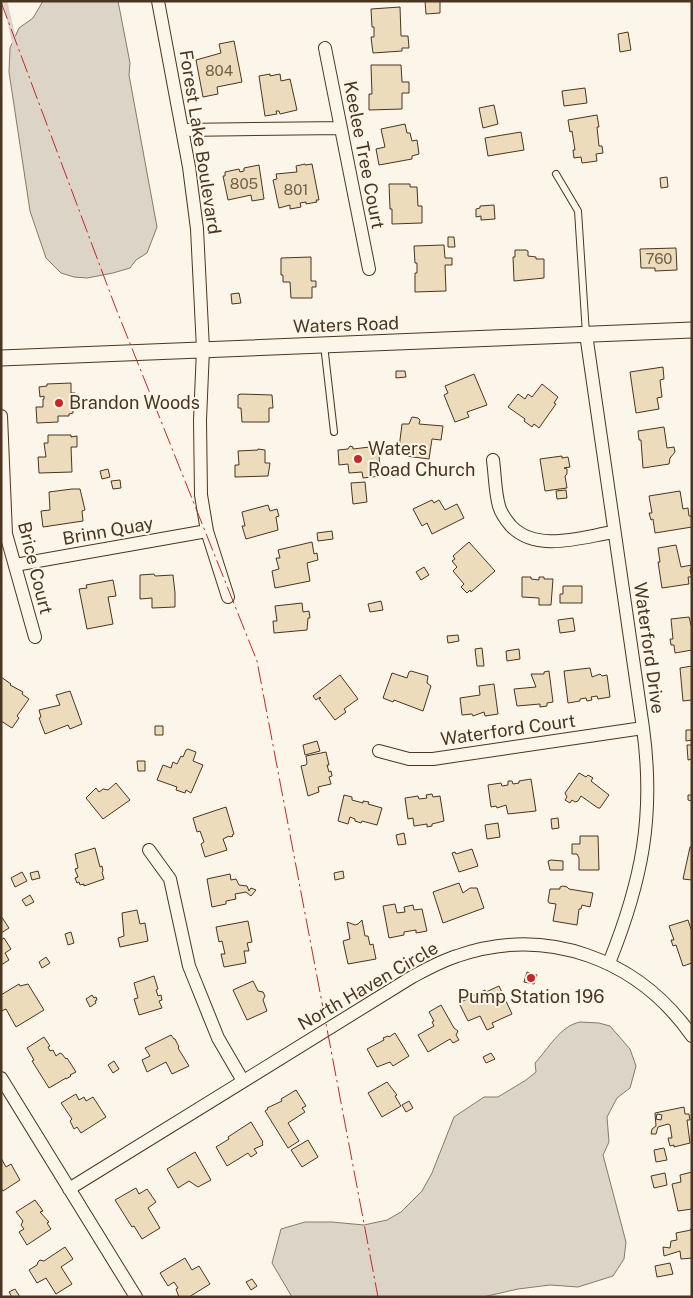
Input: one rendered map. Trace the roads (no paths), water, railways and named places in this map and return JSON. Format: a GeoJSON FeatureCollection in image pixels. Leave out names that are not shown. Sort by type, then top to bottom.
{"type":"FeatureCollection","features":[{"type":"Feature","properties":{"kind":"street","name":"Forest Lake Boulevard"},"geometry":{"type":"LineString","coordinates":[[158,1],[189,167],[197,229],[203,349],[200,420],[201,486],[207,531],[228,597]]}},
{"type":"Feature","properties":{"kind":"street","name":"Keelee Tree Court"},"geometry":{"type":"LineString","coordinates":[[325,48],[369,269]]}},
{"type":"Feature","properties":{"kind":"street"},"geometry":{"type":"LineString","coordinates":[[182,130],[340,128]]}},
{"type":"Feature","properties":{"kind":"street","name":"Waters Road"},"geometry":{"type":"LineString","coordinates":[[1,358],[692,330]]}},
{"type":"Feature","properties":{"kind":"street","name":"Waterford Drive"},"geometry":{"type":"LineString","coordinates":[[586,334],[647,757],[646,832],[639,873],[628,913],[609,963]]}},
{"type":"Feature","properties":{"kind":"street","name":"Brice Court"},"geometry":{"type":"LineString","coordinates":[[1,416],[6,534],[35,637]]}},
{"type":"Feature","properties":{"kind":"street"},"geometry":{"type":"LineString","coordinates":[[493,460],[499,506],[503,516],[522,536],[532,540],[550,542],[614,532]]}},
{"type":"Feature","properties":{"kind":"street","name":"Brinn Quay"},"geometry":{"type":"LineString","coordinates":[[14,565],[207,531]]}},
{"type":"Feature","properties":{"kind":"street","name":"Waterford Court"},"geometry":{"type":"LineString","coordinates":[[379,751],[408,759],[432,759],[643,728]]}},
{"type":"Feature","properties":{"kind":"street"},"geometry":{"type":"LineString","coordinates":[[149,850],[170,879],[189,966],[218,1038],[243,1081]]}},
{"type":"Feature","properties":{"kind":"street","name":"North Haven Circle"},"geometry":{"type":"LineString","coordinates":[[69,1189],[412,977],[457,956],[486,948],[520,944],[584,954],[609,963],[654,994],[678,1017],[692,1036]]}},
{"type":"Feature","properties":{"kind":"street"},"geometry":{"type":"LineString","coordinates":[[1,1078],[136,1297]]}},
{"type":"Feature","properties":{"kind":"lane"},"geometry":{"type":"LineString","coordinates":[[556,174],[578,211],[586,334]]}},
{"type":"Feature","properties":{"kind":"lane"},"geometry":{"type":"LineString","coordinates":[[324,344],[334,432]]}},
{"type":"Feature","properties":{"kind":"waterway"},"geometry":{"type":"LineString","coordinates":[[5,1],[15,45]]}},
{"type":"Feature","properties":{"kind":"place","name":"Brandon Woods"},"geometry":{"type":"Point","coordinates":[59,403]}},
{"type":"Feature","properties":{"kind":"place","name":"Waters Road Church"},"geometry":{"type":"Point","coordinates":[358,459]}},
{"type":"Feature","properties":{"kind":"place","name":"Pump Station 196"},"geometry":{"type":"Point","coordinates":[531,978]}}]}
